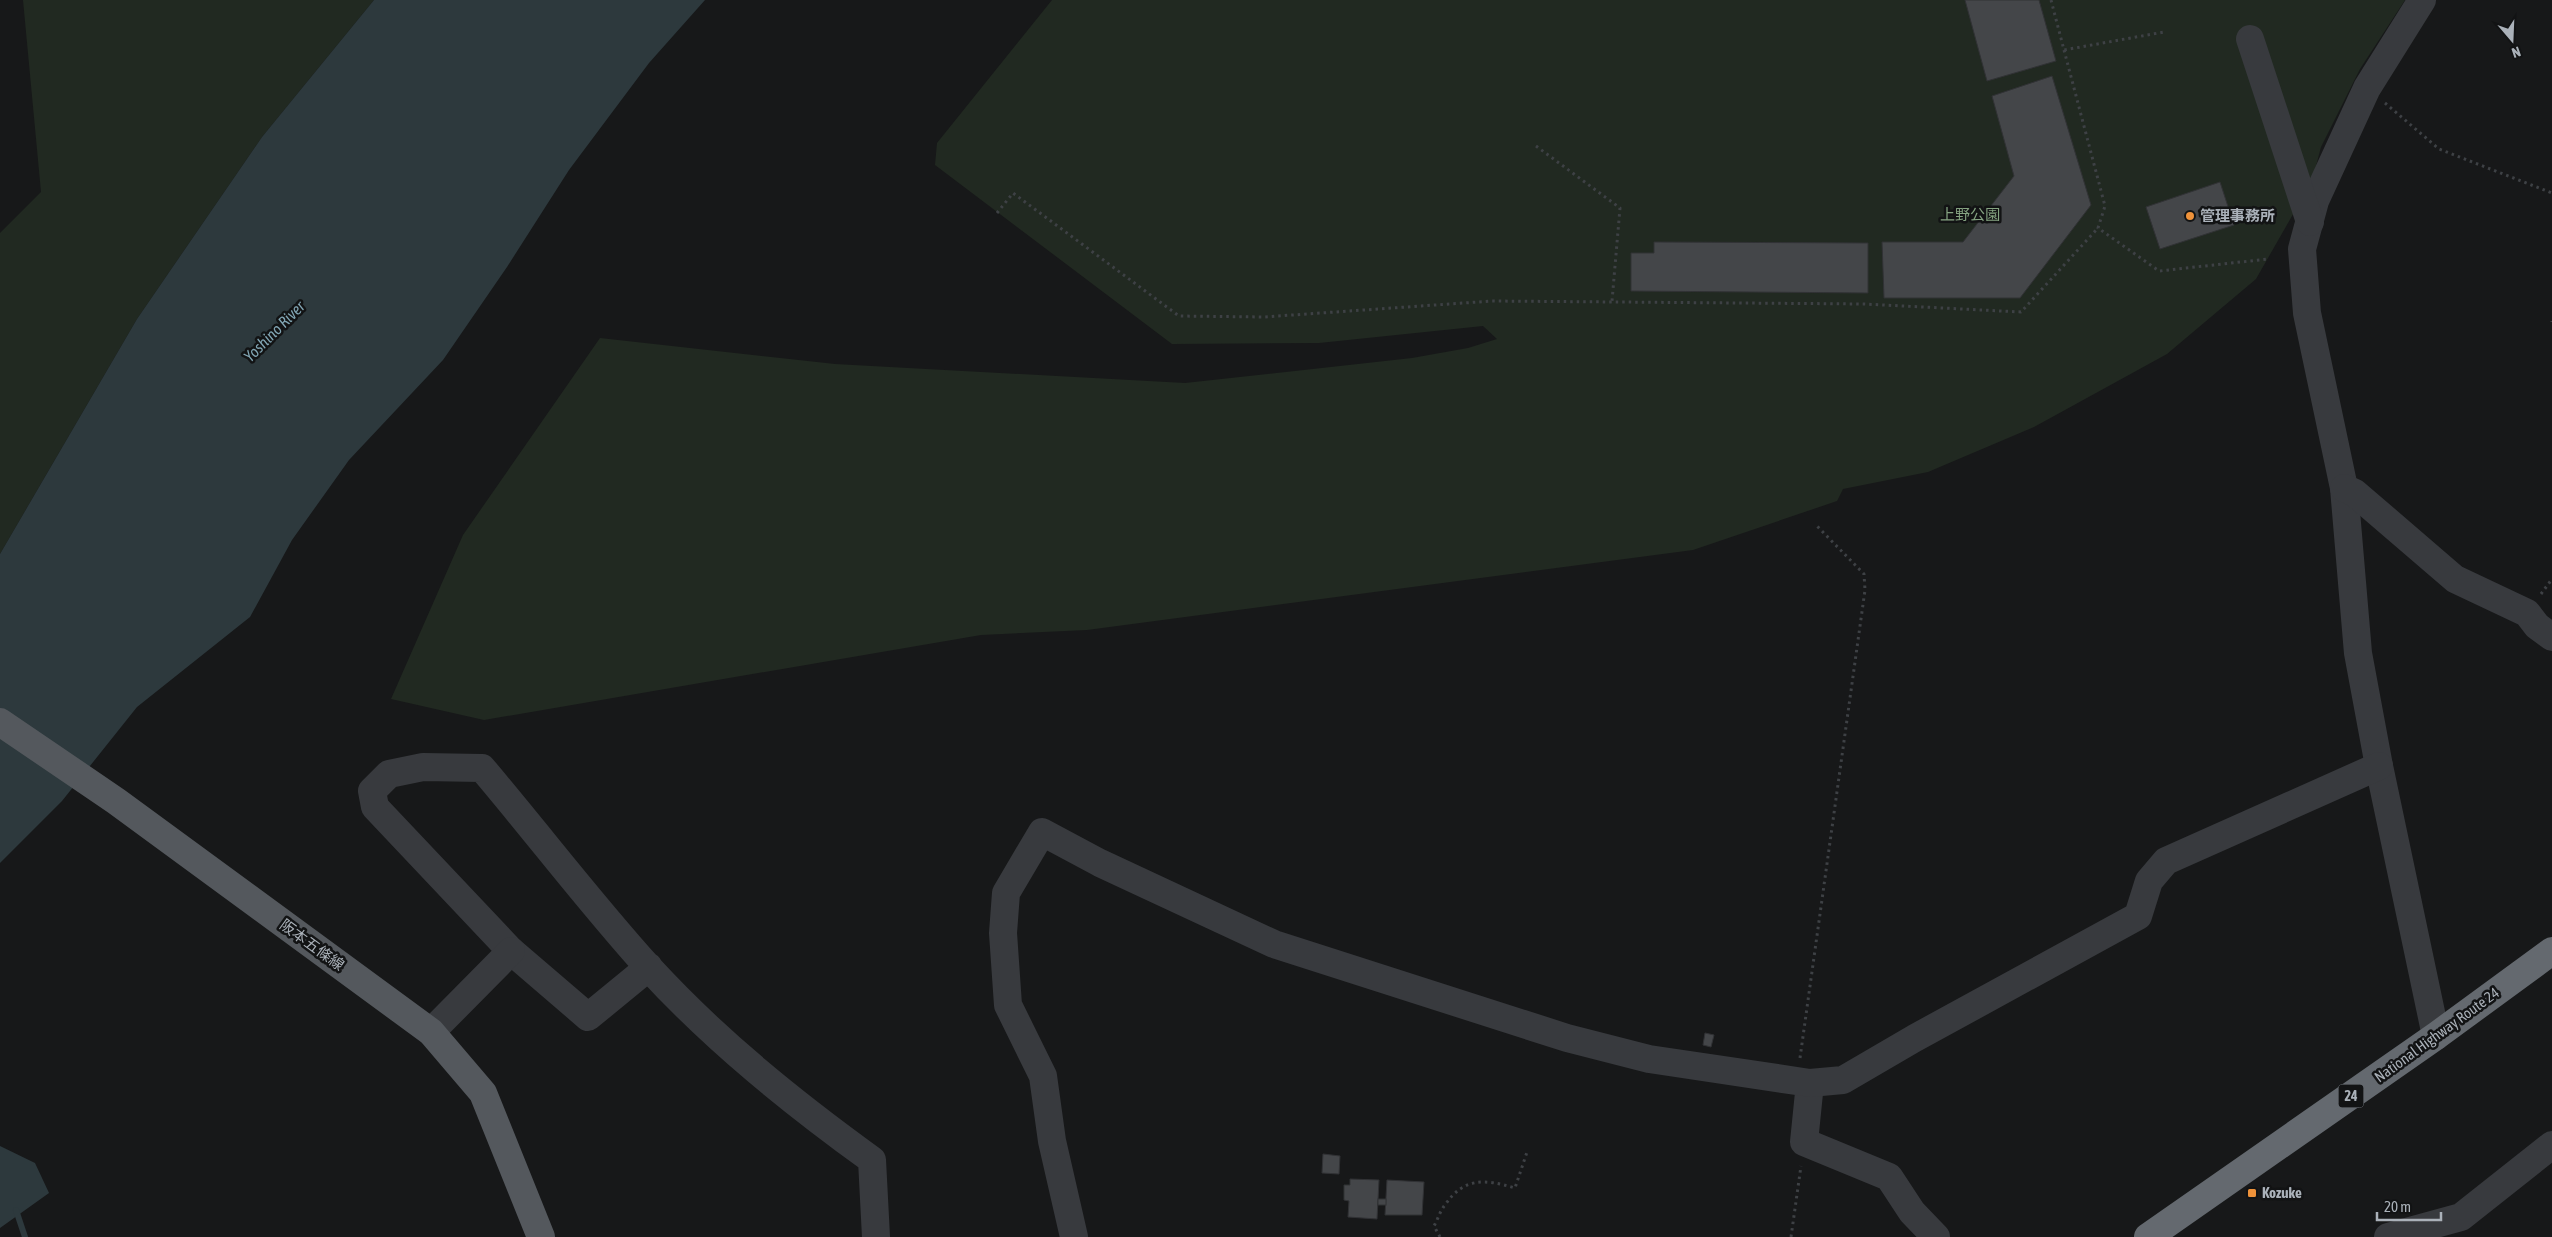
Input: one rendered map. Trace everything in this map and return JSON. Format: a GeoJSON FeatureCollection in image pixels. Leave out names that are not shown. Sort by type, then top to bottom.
{"type":"FeatureCollection","features":[{"type":"Feature","properties":{"kind":"highway","name":"National Highway Route 24"},"geometry":{"type":"LineString","coordinates":[[2148,1237],[2436,1036],[2552,951]]}},
{"type":"Feature","properties":{"kind":"main road","name":"阪本五條線"},"geometry":{"type":"LineString","coordinates":[[0,722],[116,801],[431,1032],[483,1093],[541,1237]]}},
{"type":"Feature","properties":{"kind":"street"},"geometry":{"type":"LineString","coordinates":[[2422,0],[2367,88],[2315,201],[2302,249],[2307,313],[2344,488],[2358,653],[2378,766],[2436,1036]]}},
{"type":"Feature","properties":{"kind":"street"},"geometry":{"type":"LineString","coordinates":[[2250,39],[2310,222]]}},
{"type":"Feature","properties":{"kind":"street"},"geometry":{"type":"LineString","coordinates":[[2344,488],[2355,493],[2455,579],[2527,613],[2538,626],[2552,637]]}},
{"type":"Feature","properties":{"kind":"street"},"geometry":{"type":"LineString","coordinates":[[1074,1237],[1052,1141],[1043,1076],[1008,1006],[1003,933],[1006,894],[1042,832],[1100,863],[1283,947],[1567,1038],[1649,1059],[1803,1081],[1843,1080],[1915,1038],[2138,916],[2149,880],[2166,860],[2378,766]]}},
{"type":"Feature","properties":{"kind":"street"},"geometry":{"type":"LineString","coordinates":[[649,968],[588,1017],[512,951],[375,807],[372,791],[389,774],[423,767],[482,768],[649,968],[703,1024],[798,1106],[872,1160],[876,1237]]}},
{"type":"Feature","properties":{"kind":"street"},"geometry":{"type":"LineString","coordinates":[[431,1032],[512,951]]}},
{"type":"Feature","properties":{"kind":"street"},"geometry":{"type":"LineString","coordinates":[[1803,1081],[1804,1142],[1889,1177],[1912,1212],[1936,1237]]}},
{"type":"Feature","properties":{"kind":"street"},"geometry":{"type":"LineString","coordinates":[[2388,1237],[2461,1217],[2552,1145]]}},
{"type":"Feature","properties":{"kind":"path"},"geometry":{"type":"LineString","coordinates":[[997,213],[1013,193],[1179,316],[1264,317],[1492,301],[1864,304],[2022,312],[2098,228],[2105,206],[2051,0]]}},
{"type":"Feature","properties":{"kind":"path"},"geometry":{"type":"LineString","coordinates":[[2064,50],[2164,32]]}},
{"type":"Feature","properties":{"kind":"path"},"geometry":{"type":"LineString","coordinates":[[2367,88],[2439,148],[2552,193]]}},
{"type":"Feature","properties":{"kind":"path"},"geometry":{"type":"LineString","coordinates":[[1536,146],[1620,208],[1612,301]]}},
{"type":"Feature","properties":{"kind":"path"},"geometry":{"type":"LineString","coordinates":[[2098,228],[2159,271],[2268,259]]}},
{"type":"Feature","properties":{"kind":"path"},"geometry":{"type":"LineString","coordinates":[[1803,1081],[1807,1015],[1865,590],[1864,574],[1815,524]]}},
{"type":"Feature","properties":{"kind":"path"},"geometry":{"type":"LineString","coordinates":[[1791,1237],[1804,1142]]}},
{"type":"Feature","properties":{"kind":"path"},"geometry":{"type":"LineString","coordinates":[[1440,1237],[1434,1226],[1444,1206],[1454,1194],[1468,1184],[1480,1181],[1514,1188],[1528,1152]]}},
{"type":"Feature","properties":{"kind":"green space"},"geometry":{"type":"Polygon","coordinates":[[[23,0],[374,0],[262,137],[137,319],[0,554],[0,233],[41,192],[23,0]]]}},
{"type":"Feature","properties":{"kind":"green space","name":"上野公園"},"geometry":{"type":"Polygon","coordinates":[[[1052,0],[2405,0],[2360,69],[2321,147],[2312,181],[2256,279],[2167,354],[2034,427],[1928,472],[1843,489],[1837,501],[1693,550],[1087,630],[981,635],[484,720],[391,699],[463,535],[600,338],[835,364],[1185,383],[1412,358],[1468,348],[1497,339],[1483,326],[1319,343],[1172,344],[935,165],[937,143],[1052,0]]]}},
{"type":"Feature","properties":{"kind":"water","name":"Yoshino River"},"geometry":{"type":"Polygon","coordinates":[[[374,0],[705,0],[649,63],[569,170],[507,267],[443,360],[349,460],[292,540],[250,617],[137,707],[62,801],[0,863],[0,554],[137,319],[262,137],[374,0]]]}},
{"type":"Feature","properties":{"kind":"water"},"geometry":{"type":"Polygon","coordinates":[[[0,1146],[35,1163],[49,1193],[0,1228],[0,1146]]]}},
{"type":"Feature","properties":{"kind":"building"},"geometry":{"type":"Polygon","coordinates":[[[1965,0],[2039,0],[2056,61],[1987,81],[1965,0]]]}},
{"type":"Feature","properties":{"kind":"building"},"geometry":{"type":"Polygon","coordinates":[[[2052,76],[2091,205],[2020,298],[1884,298],[1882,242],[1963,242],[2014,176],[1992,96],[2052,76]]]}},
{"type":"Feature","properties":{"kind":"building","name":"管理事務所"},"geometry":{"type":"Polygon","coordinates":[[[2220,182],[2234,225],[2160,249],[2146,207],[2220,182]]]}},
{"type":"Feature","properties":{"kind":"building"},"geometry":{"type":"Polygon","coordinates":[[[1654,242],[1868,243],[1868,293],[1631,291],[1631,253],[1654,253],[1654,242]]]}},
{"type":"Feature","properties":{"kind":"building"},"geometry":{"type":"Polygon","coordinates":[[[1705,1033],[1714,1035],[1711,1047],[1703,1045],[1705,1033]]]}},
{"type":"Feature","properties":{"kind":"building"},"geometry":{"type":"Polygon","coordinates":[[[1323,1154],[1340,1156],[1339,1174],[1322,1173],[1323,1154]]]}},
{"type":"Feature","properties":{"kind":"building"},"geometry":{"type":"Polygon","coordinates":[[[1350,1179],[1379,1180],[1377,1219],[1348,1217],[1349,1201],[1344,1200],[1344,1185],[1350,1185],[1350,1179]]]}},
{"type":"Feature","properties":{"kind":"building"},"geometry":{"type":"Polygon","coordinates":[[[1387,1180],[1424,1182],[1422,1215],[1385,1215],[1387,1180]]]}},
{"type":"Feature","properties":{"kind":"building"},"geometry":{"type":"Polygon","coordinates":[[[1378,1199],[1386,1199],[1386,1205],[1378,1205],[1378,1199]]]}},
{"type":"Feature","properties":{"kind":"waterway"},"geometry":{"type":"LineString","coordinates":[[16,1210],[25,1237]]}},
{"type":"Feature","properties":{"kind":"place","name":"管理事務所"},"geometry":{"type":"Point","coordinates":[2190,216]}},
{"type":"Feature","properties":{"kind":"place","name":"Kozuke"},"geometry":{"type":"Point","coordinates":[2252,1193]}}]}
